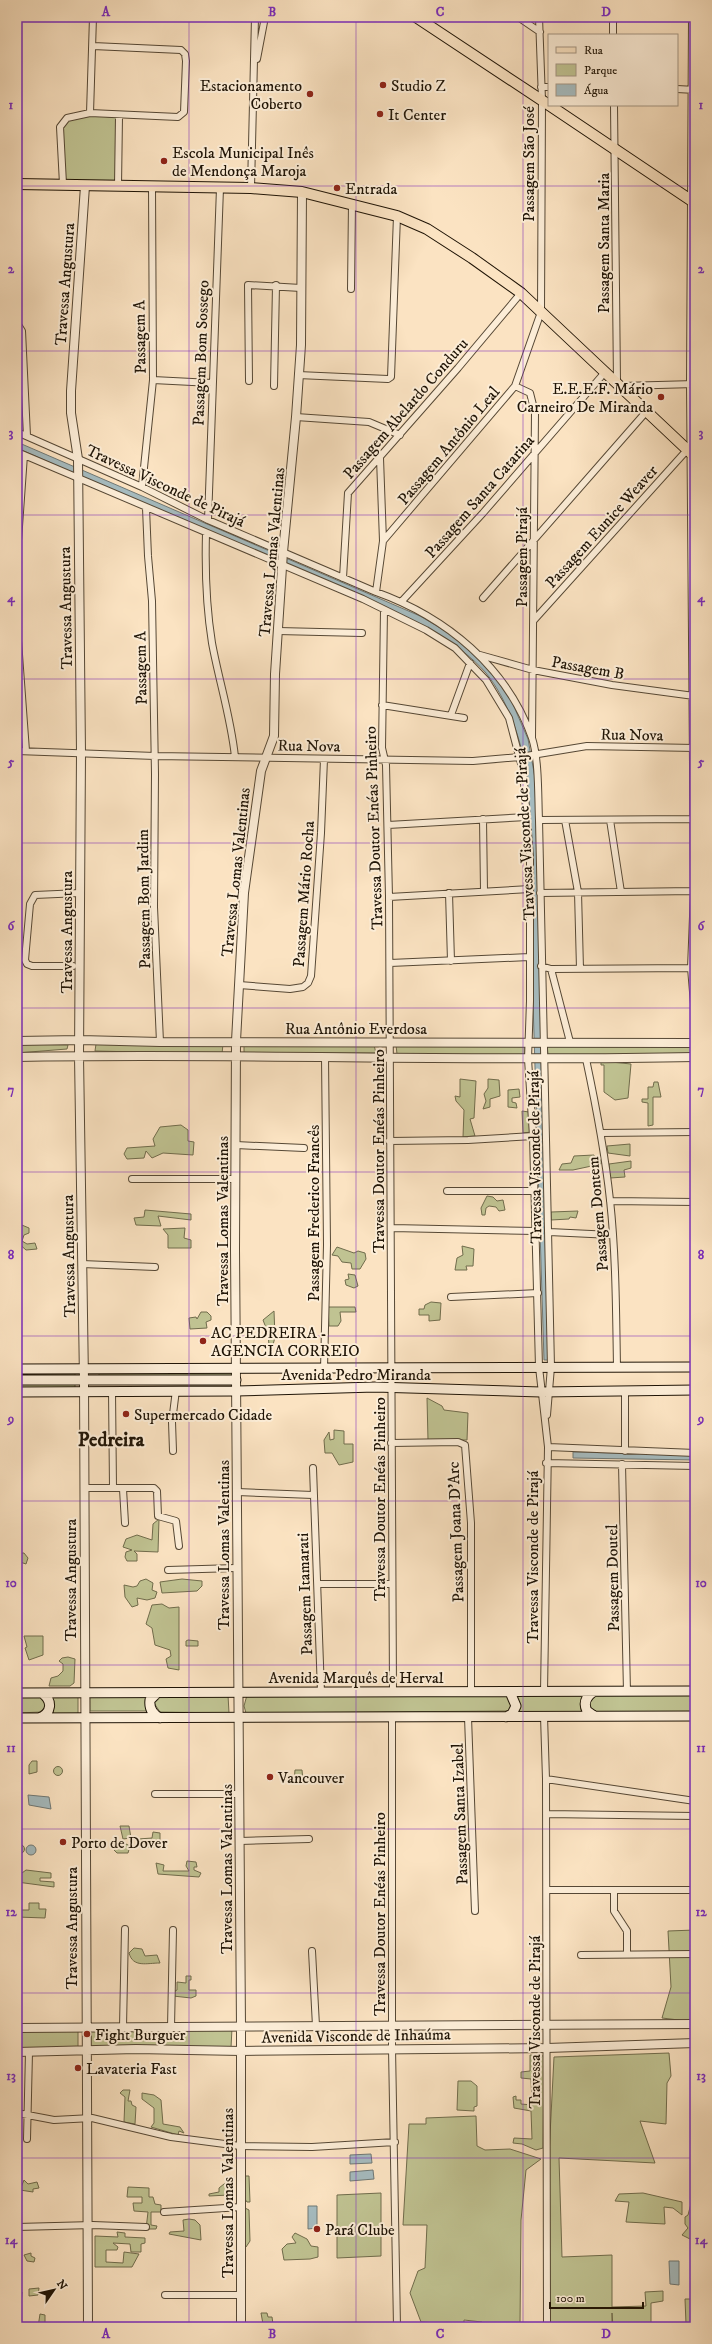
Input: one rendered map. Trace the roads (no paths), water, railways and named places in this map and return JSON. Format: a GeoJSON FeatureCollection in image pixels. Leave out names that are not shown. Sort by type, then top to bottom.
{"type":"FeatureCollection","features":[{"type":"Feature","properties":{"kind":"main road"},"geometry":{"type":"LineString","coordinates":[[420,18],[547,103]]}},
{"type":"Feature","properties":{"kind":"main road"},"geometry":{"type":"LineString","coordinates":[[551,106],[694,202]]}},
{"type":"Feature","properties":{"kind":"main road"},"geometry":{"type":"LineString","coordinates":[[17,184],[251,188],[302,192],[397,216],[427,229],[472,258],[521,293],[606,371],[646,412],[691,454]]}},
{"type":"Feature","properties":{"kind":"main road","name":"Avenida Pedro Miranda"},"geometry":{"type":"LineString","coordinates":[[17,1368],[236,1370],[695,1367]]}},
{"type":"Feature","properties":{"kind":"main road"},"geometry":{"type":"LineString","coordinates":[[17,1380],[236,1380]]}},
{"type":"Feature","properties":{"kind":"main road","name":"Avenida Pedro Miranda"},"geometry":{"type":"LineString","coordinates":[[17,1392],[176,1390],[236,1391],[392,1388],[546,1391],[695,1390]]}},
{"type":"Feature","properties":{"kind":"main road","name":"Avenida Marquês de Herval"},"geometry":{"type":"LineString","coordinates":[[17,1693],[695,1691]]}},
{"type":"Feature","properties":{"kind":"main road"},"geometry":{"type":"LineString","coordinates":[[506,1717],[512,1714],[516,1706],[510,1692]]}},
{"type":"Feature","properties":{"kind":"main road"},"geometry":{"type":"LineString","coordinates":[[593,1692],[587,1696],[585,1702],[587,1711],[594,1716]]}},
{"type":"Feature","properties":{"kind":"main road"},"geometry":{"type":"LineString","coordinates":[[39,1718],[48,1714],[50,1709],[49,1701],[42,1693]]}},
{"type":"Feature","properties":{"kind":"main road"},"geometry":{"type":"LineString","coordinates":[[157,1693],[150,1700],[150,1704],[152,1712],[160,1718]]}},
{"type":"Feature","properties":{"kind":"main road"},"geometry":{"type":"LineString","coordinates":[[17,1718],[695,1716]]}},
{"type":"Feature","properties":{"kind":"street"},"geometry":{"type":"LineString","coordinates":[[90,113],[93,17]]}},
{"type":"Feature","properties":{"kind":"street"},"geometry":{"type":"LineString","coordinates":[[251,188],[254,17]]}},
{"type":"Feature","properties":{"kind":"street"},"geometry":{"type":"LineString","coordinates":[[254,74],[265,17]]}},
{"type":"Feature","properties":{"kind":"street"},"geometry":{"type":"LineString","coordinates":[[518,17],[540,32]]}},
{"type":"Feature","properties":{"kind":"street","name":"Passagem São José"},"geometry":{"type":"LineString","coordinates":[[540,17],[541,87],[547,103],[541,312]]}},
{"type":"Feature","properties":{"kind":"street"},"geometry":{"type":"LineString","coordinates":[[613,17],[613,34]]}},
{"type":"Feature","properties":{"kind":"street"},"geometry":{"type":"LineString","coordinates":[[692,17],[694,90],[694,202],[691,454],[694,645],[693,968],[695,1016]]}},
{"type":"Feature","properties":{"kind":"street"},"geometry":{"type":"LineString","coordinates":[[63,184],[61,124],[70,116],[90,113],[119,116],[182,116],[185,108],[185,54],[176,49],[93,46]]}},
{"type":"Feature","properties":{"kind":"street"},"geometry":{"type":"LineString","coordinates":[[541,87],[548,87]]}},
{"type":"Feature","properties":{"kind":"street"},"geometry":{"type":"LineString","coordinates":[[678,89],[694,90]]}},
{"type":"Feature","properties":{"kind":"street","name":"Passagem Santa Maria"},"geometry":{"type":"LineString","coordinates":[[614,106],[619,384]]}},
{"type":"Feature","properties":{"kind":"street"},"geometry":{"type":"LineString","coordinates":[[118,186],[119,116]]}},
{"type":"Feature","properties":{"kind":"street","name":"Travessa Angustura"},"geometry":{"type":"LineString","coordinates":[[85,186],[71,413],[78,462],[81,753],[80,1056],[84,1380],[84,1718],[88,2327]]}},
{"type":"Feature","properties":{"kind":"street","name":"Passagem A"},"geometry":{"type":"LineString","coordinates":[[142,487],[153,380],[152,186]]}},
{"type":"Feature","properties":{"kind":"street","name":"Passagem Bom Sossego"},"geometry":{"type":"LineString","coordinates":[[208,520],[220,188]]}},
{"type":"Feature","properties":{"kind":"street","name":"Travessa Lomas Valentinas"},"geometry":{"type":"LineString","coordinates":[[241,2327],[240,1794],[236,1568],[236,1041],[244,893],[260,771],[274,736],[282,559],[296,417],[301,288],[302,192]]}},
{"type":"Feature","properties":{"kind":"street"},"geometry":{"type":"LineString","coordinates":[[351,289],[352,204]]}},
{"type":"Feature","properties":{"kind":"street"},"geometry":{"type":"LineString","coordinates":[[298,375],[388,379],[392,374],[397,216]]}},
{"type":"Feature","properties":{"kind":"street"},"geometry":{"type":"LineString","coordinates":[[250,381],[248,285],[260,287],[276,285],[301,288]]}},
{"type":"Feature","properties":{"kind":"street"},"geometry":{"type":"LineString","coordinates":[[274,386],[276,285]]}},
{"type":"Feature","properties":{"kind":"street","name":"Passagem Abelardo Conduru"},"geometry":{"type":"LineString","coordinates":[[343,578],[348,493],[400,435],[521,293]]}},
{"type":"Feature","properties":{"kind":"street","name":"Passagem Antônio Leal"},"geometry":{"type":"LineString","coordinates":[[383,541],[515,386],[541,312]]}},
{"type":"Feature","properties":{"kind":"street"},"geometry":{"type":"LineString","coordinates":[[17,323],[22,331],[27,436]]}},
{"type":"Feature","properties":{"kind":"street","name":"Passagem Santa Catarina"},"geometry":{"type":"LineString","coordinates":[[402,601],[606,371]]}},
{"type":"Feature","properties":{"kind":"street"},"geometry":{"type":"LineString","coordinates":[[153,380],[212,383]]}},
{"type":"Feature","properties":{"kind":"street"},"geometry":{"type":"LineString","coordinates":[[619,384],[693,384]]}},
{"type":"Feature","properties":{"kind":"street","name":"Passagem Pirajá"},"geometry":{"type":"LineString","coordinates":[[515,386],[527,390],[532,397],[535,413],[536,451],[532,739]]}},
{"type":"Feature","properties":{"kind":"street"},"geometry":{"type":"LineString","coordinates":[[483,598],[646,412]]}},
{"type":"Feature","properties":{"kind":"street"},"geometry":{"type":"LineString","coordinates":[[296,417],[368,422],[400,435]]}},
{"type":"Feature","properties":{"kind":"street","name":"Travessa Visconde de Pirajá"},"geometry":{"type":"LineString","coordinates":[[17,432],[78,462],[142,487],[282,559],[426,630],[454,648],[470,663],[486,680],[504,708],[522,756],[527,817],[530,889],[529,1059],[533,1136],[539,1367],[546,1391]]}},
{"type":"Feature","properties":{"kind":"street","name":"Travessa Visconde de Pirajá"},"geometry":{"type":"LineString","coordinates":[[17,452],[206,533],[343,578],[402,601],[441,624],[480,654],[498,674],[513,697],[532,739],[539,820],[541,966],[551,1367],[546,1391],[548,1447],[546,1462],[544,1692]]}},
{"type":"Feature","properties":{"kind":"street","name":"Passagem Eunice Weaver"},"geometry":{"type":"LineString","coordinates":[[534,620],[691,454]]}},
{"type":"Feature","properties":{"kind":"street"},"geometry":{"type":"LineString","coordinates":[[17,555],[24,455]]}},
{"type":"Feature","properties":{"kind":"street"},"geometry":{"type":"LineString","coordinates":[[376,592],[383,541],[380,458]]}},
{"type":"Feature","properties":{"kind":"street","name":"Passagem A"},"geometry":{"type":"LineString","coordinates":[[146,508],[152,601],[155,756]]}},
{"type":"Feature","properties":{"kind":"street"},"geometry":{"type":"LineString","coordinates":[[206,533],[205,575],[212,642],[232,729],[235,757]]}},
{"type":"Feature","properties":{"kind":"street","name":"Travessa Doutor Enéas Pinheiro"},"geometry":{"type":"LineString","coordinates":[[384,610],[382,748],[384,758],[388,825],[391,1058],[389,1141],[392,1228],[391,1584],[393,1692]]}},
{"type":"Feature","properties":{"kind":"street"},"geometry":{"type":"LineString","coordinates":[[17,627],[26,751]]}},
{"type":"Feature","properties":{"kind":"street"},"geometry":{"type":"LineString","coordinates":[[278,631],[362,633]]}},
{"type":"Feature","properties":{"kind":"street","name":"Passagem B"},"geometry":{"type":"LineString","coordinates":[[480,654],[533,670],[612,685],[694,696]]}},
{"type":"Feature","properties":{"kind":"street"},"geometry":{"type":"LineString","coordinates":[[451,715],[470,663]]}},
{"type":"Feature","properties":{"kind":"street"},"geometry":{"type":"LineString","coordinates":[[382,705],[464,718]]}},
{"type":"Feature","properties":{"kind":"street","name":"Rua Nova"},"geometry":{"type":"LineString","coordinates":[[17,751],[155,756],[324,759],[384,758],[473,761],[522,756],[587,746],[694,748]]}},
{"type":"Feature","properties":{"kind":"street","name":"Passagem Bom Jardim"},"geometry":{"type":"LineString","coordinates":[[155,756],[154,906],[160,1042]]}},
{"type":"Feature","properties":{"kind":"street","name":"Passagem Mário Rocha"},"geometry":{"type":"LineString","coordinates":[[239,985],[297,988],[308,983],[311,976],[321,833],[324,759]]}},
{"type":"Feature","properties":{"kind":"street"},"geometry":{"type":"LineString","coordinates":[[388,825],[527,817]]}},
{"type":"Feature","properties":{"kind":"street"},"geometry":{"type":"LineString","coordinates":[[539,820],[694,819]]}},
{"type":"Feature","properties":{"kind":"street"},"geometry":{"type":"LineString","coordinates":[[483,820],[484,891]]}},
{"type":"Feature","properties":{"kind":"street"},"geometry":{"type":"LineString","coordinates":[[565,820],[578,892],[580,969]]}},
{"type":"Feature","properties":{"kind":"street"},"geometry":{"type":"LineString","coordinates":[[610,820],[621,892]]}},
{"type":"Feature","properties":{"kind":"street"},"geometry":{"type":"LineString","coordinates":[[389,897],[530,889]]}},
{"type":"Feature","properties":{"kind":"street"},"geometry":{"type":"LineString","coordinates":[[540,893],[694,891]]}},
{"type":"Feature","properties":{"kind":"street"},"geometry":{"type":"LineString","coordinates":[[73,966],[32,966],[27,964],[25,960],[30,904],[35,895],[80,892]]}},
{"type":"Feature","properties":{"kind":"street"},"geometry":{"type":"LineString","coordinates":[[449,893],[451,961]]}},
{"type":"Feature","properties":{"kind":"street"},"geometry":{"type":"LineString","coordinates":[[390,963],[529,957]]}},
{"type":"Feature","properties":{"kind":"street"},"geometry":{"type":"LineString","coordinates":[[541,966],[550,969],[693,968]]}},
{"type":"Feature","properties":{"kind":"street"},"geometry":{"type":"LineString","coordinates":[[550,969],[570,1042]]}},
{"type":"Feature","properties":{"kind":"street","name":"Rua Antônio Everdosa"},"geometry":{"type":"LineString","coordinates":[[17,1041],[695,1043]]}},
{"type":"Feature","properties":{"kind":"street","name":"Rua Antônio Everdosa"},"geometry":{"type":"LineString","coordinates":[[17,1057],[80,1056],[529,1059],[695,1057]]}},
{"type":"Feature","properties":{"kind":"street","name":"Passagem Frederico Francês"},"geometry":{"type":"LineString","coordinates":[[324,1369],[327,1245],[325,1057]]}},
{"type":"Feature","properties":{"kind":"street","name":"Passagem Dontem"},"geometry":{"type":"LineString","coordinates":[[586,1059],[601,1133],[610,1201],[616,1276],[617,1367]]}},
{"type":"Feature","properties":{"kind":"street"},"geometry":{"type":"LineString","coordinates":[[601,1133],[695,1132]]}},
{"type":"Feature","properties":{"kind":"street"},"geometry":{"type":"LineString","coordinates":[[389,1141],[468,1140],[533,1136]]}},
{"type":"Feature","properties":{"kind":"street"},"geometry":{"type":"LineString","coordinates":[[236,1145],[304,1148]]}},
{"type":"Feature","properties":{"kind":"street"},"geometry":{"type":"LineString","coordinates":[[132,1179],[235,1179]]}},
{"type":"Feature","properties":{"kind":"street"},"geometry":{"type":"LineString","coordinates":[[447,1191],[534,1191]]}},
{"type":"Feature","properties":{"kind":"street"},"geometry":{"type":"LineString","coordinates":[[610,1201],[695,1202]]}},
{"type":"Feature","properties":{"kind":"street"},"geometry":{"type":"LineString","coordinates":[[392,1228],[535,1231]]}},
{"type":"Feature","properties":{"kind":"street"},"geometry":{"type":"LineString","coordinates":[[548,1232],[612,1235]]}},
{"type":"Feature","properties":{"kind":"street"},"geometry":{"type":"LineString","coordinates":[[82,1264],[155,1267]]}},
{"type":"Feature","properties":{"kind":"street"},"geometry":{"type":"LineString","coordinates":[[452,1297],[538,1293]]}},
{"type":"Feature","properties":{"kind":"street"},"geometry":{"type":"LineString","coordinates":[[173,1451],[172,1422],[176,1390]]}},
{"type":"Feature","properties":{"kind":"street"},"geometry":{"type":"LineString","coordinates":[[112,1391],[113,1488]]}},
{"type":"Feature","properties":{"kind":"street"},"geometry":{"type":"LineString","coordinates":[[625,1391],[625,1451]]}},
{"type":"Feature","properties":{"kind":"street","name":"Passagem Joana D'Arc"},"geometry":{"type":"LineString","coordinates":[[392,1443],[458,1442],[465,1445],[471,1523],[471,1692]]}},
{"type":"Feature","properties":{"kind":"street"},"geometry":{"type":"LineString","coordinates":[[548,1447],[695,1453]]}},
{"type":"Feature","properties":{"kind":"street"},"geometry":{"type":"LineString","coordinates":[[546,1462],[695,1466]]}},
{"type":"Feature","properties":{"kind":"street","name":"Passagem Doutel"},"geometry":{"type":"LineString","coordinates":[[622,1464],[627,1692]]}},
{"type":"Feature","properties":{"kind":"street","name":"Passagem Itamarati"},"geometry":{"type":"LineString","coordinates":[[313,1468],[321,1692]]}},
{"type":"Feature","properties":{"kind":"street"},"geometry":{"type":"LineString","coordinates":[[84,1488],[123,1489],[151,1487],[156,1490],[157,1515],[161,1518],[176,1521],[179,1546]]}},
{"type":"Feature","properties":{"kind":"street"},"geometry":{"type":"LineString","coordinates":[[123,1489],[125,1523]]}},
{"type":"Feature","properties":{"kind":"street"},"geometry":{"type":"LineString","coordinates":[[237,1492],[313,1495]]}},
{"type":"Feature","properties":{"kind":"street"},"geometry":{"type":"LineString","coordinates":[[168,1570],[236,1568]]}},
{"type":"Feature","properties":{"kind":"street"},"geometry":{"type":"LineString","coordinates":[[318,1584],[391,1584]]}},
{"type":"Feature","properties":{"kind":"street","name":"Travessa Visconde de Pirajá"},"geometry":{"type":"LineString","coordinates":[[544,1716],[547,1890],[547,2327]]}},
{"type":"Feature","properties":{"kind":"street","name":"Passagem Santa Izabel"},"geometry":{"type":"LineString","coordinates":[[468,1717],[475,1911]]}},
{"type":"Feature","properties":{"kind":"street","name":"Travessa Doutor Enéas Pinheiro"},"geometry":{"type":"LineString","coordinates":[[392,1718],[392,2048],[395,2142],[397,2327]]}},
{"type":"Feature","properties":{"kind":"street"},"geometry":{"type":"LineString","coordinates":[[546,1779],[695,1801]]}},
{"type":"Feature","properties":{"kind":"street"},"geometry":{"type":"LineString","coordinates":[[155,1794],[240,1794]]}},
{"type":"Feature","properties":{"kind":"street"},"geometry":{"type":"LineString","coordinates":[[546,1814],[695,1816]]}},
{"type":"Feature","properties":{"kind":"street"},"geometry":{"type":"LineString","coordinates":[[240,1841],[309,1839]]}},
{"type":"Feature","properties":{"kind":"street"},"geometry":{"type":"LineString","coordinates":[[547,1890],[695,1890]]}},
{"type":"Feature","properties":{"kind":"street"},"geometry":{"type":"LineString","coordinates":[[614,1890],[614,1911],[627,1931],[627,1954]]}},
{"type":"Feature","properties":{"kind":"street"},"geometry":{"type":"LineString","coordinates":[[123,2027],[125,1929]]}},
{"type":"Feature","properties":{"kind":"street"},"geometry":{"type":"LineString","coordinates":[[171,2027],[173,1930]]}},
{"type":"Feature","properties":{"kind":"street"},"geometry":{"type":"LineString","coordinates":[[312,1951],[316,2026]]}},
{"type":"Feature","properties":{"kind":"street"},"geometry":{"type":"LineString","coordinates":[[581,1955],[695,1954]]}},
{"type":"Feature","properties":{"kind":"street","name":"Avenida Visconde de Inhaúma"},"geometry":{"type":"LineString","coordinates":[[17,2028],[695,2024]]}},
{"type":"Feature","properties":{"kind":"street","name":"Avenida Visconde de Inhaúma"},"geometry":{"type":"LineString","coordinates":[[17,2052],[136,2049],[241,2051],[392,2048],[547,2048],[695,2043]]}},
{"type":"Feature","properties":{"kind":"street"},"geometry":{"type":"LineString","coordinates":[[27,2139],[29,2052]]}},
{"type":"Feature","properties":{"kind":"street"},"geometry":{"type":"LineString","coordinates":[[17,2113],[54,2120],[105,2120],[171,2137],[240,2146],[312,2147],[395,2142]]}},
{"type":"Feature","properties":{"kind":"street"},"geometry":{"type":"LineString","coordinates":[[164,2212],[240,2207]]}},
{"type":"Feature","properties":{"kind":"street"},"geometry":{"type":"LineString","coordinates":[[17,2227],[146,2227]]}},
{"type":"Feature","properties":{"kind":"street"},"geometry":{"type":"LineString","coordinates":[[165,2295],[241,2294]]}},
{"type":"Feature","properties":{"kind":"water"},"geometry":{"type":"Polygon","coordinates":[[[17,442],[420,616],[464,642],[479,656],[508,693],[528,739],[535,778],[549,1360],[544,1360],[526,774],[517,734],[501,695],[494,683],[481,667],[464,652],[439,634],[17,448],[17,442]]]}},
{"type":"Feature","properties":{"kind":"water"},"geometry":{"type":"Polygon","coordinates":[[[573,1452],[695,1455],[695,1460],[573,1458],[573,1452]]]}},
{"type":"Feature","properties":{"kind":"water"},"geometry":{"type":"Polygon","coordinates":[[[28,1795],[49,1797],[51,1809],[29,1805],[28,1795]]]}},
{"type":"Feature","properties":{"kind":"water"},"geometry":{"type":"Polygon","coordinates":[[[29,1845],[33,1845],[35,1846],[35,1854],[29,1855],[26,1852],[26,1848],[29,1845]]]}},
{"type":"Feature","properties":{"kind":"water"},"geometry":{"type":"Polygon","coordinates":[[[371,2154],[372,2163],[350,2164],[350,2155],[371,2154]]]}},
{"type":"Feature","properties":{"kind":"water"},"geometry":{"type":"Polygon","coordinates":[[[373,2170],[374,2179],[350,2181],[350,2172],[373,2170]]]}},
{"type":"Feature","properties":{"kind":"water"},"geometry":{"type":"Polygon","coordinates":[[[308,2206],[317,2206],[317,2228],[308,2229],[308,2206]]]}},
{"type":"Feature","properties":{"kind":"water"},"geometry":{"type":"Polygon","coordinates":[[[669,2261],[679,2261],[679,2285],[670,2284],[669,2261]]]}},
{"type":"Feature","properties":{"kind":"place","name":"Studio Z"},"geometry":{"type":"Point","coordinates":[383,85]}},
{"type":"Feature","properties":{"kind":"place","name":"Estacionamento Coberto"},"geometry":{"type":"Point","coordinates":[310,94]}},
{"type":"Feature","properties":{"kind":"place","name":"It Center"},"geometry":{"type":"Point","coordinates":[380,114]}},
{"type":"Feature","properties":{"kind":"place","name":"Escola Municipal Inês de Mendonça Maroja"},"geometry":{"type":"Point","coordinates":[164,161]}},
{"type":"Feature","properties":{"kind":"place","name":"Entrada"},"geometry":{"type":"Point","coordinates":[337,188]}},
{"type":"Feature","properties":{"kind":"place","name":"E.E.E.F. Mário Carneiro De Miranda"},"geometry":{"type":"Point","coordinates":[661,397]}},
{"type":"Feature","properties":{"kind":"place","name":"AC PEDREIRA - AGENCIA CORREIO"},"geometry":{"type":"Point","coordinates":[203,1341]}},
{"type":"Feature","properties":{"kind":"place","name":"Supermercado Cidade"},"geometry":{"type":"Point","coordinates":[126,1414]}},
{"type":"Feature","properties":{"kind":"place","name":"Vancouver"},"geometry":{"type":"Point","coordinates":[270,1777]}},
{"type":"Feature","properties":{"kind":"place","name":"Porto de Dover"},"geometry":{"type":"Point","coordinates":[63,1842]}},
{"type":"Feature","properties":{"kind":"place","name":"Fight Burguer"},"geometry":{"type":"Point","coordinates":[87,2034]}},
{"type":"Feature","properties":{"kind":"place","name":"Lavateria Fast"},"geometry":{"type":"Point","coordinates":[78,2068]}},
{"type":"Feature","properties":{"kind":"place","name":"Pará Clube"},"geometry":{"type":"Point","coordinates":[317,2229]}},
{"type":"Feature","properties":{"kind":"district","name":"Pedreira"},"geometry":{"type":"Point","coordinates":[111,1439]}}]}
